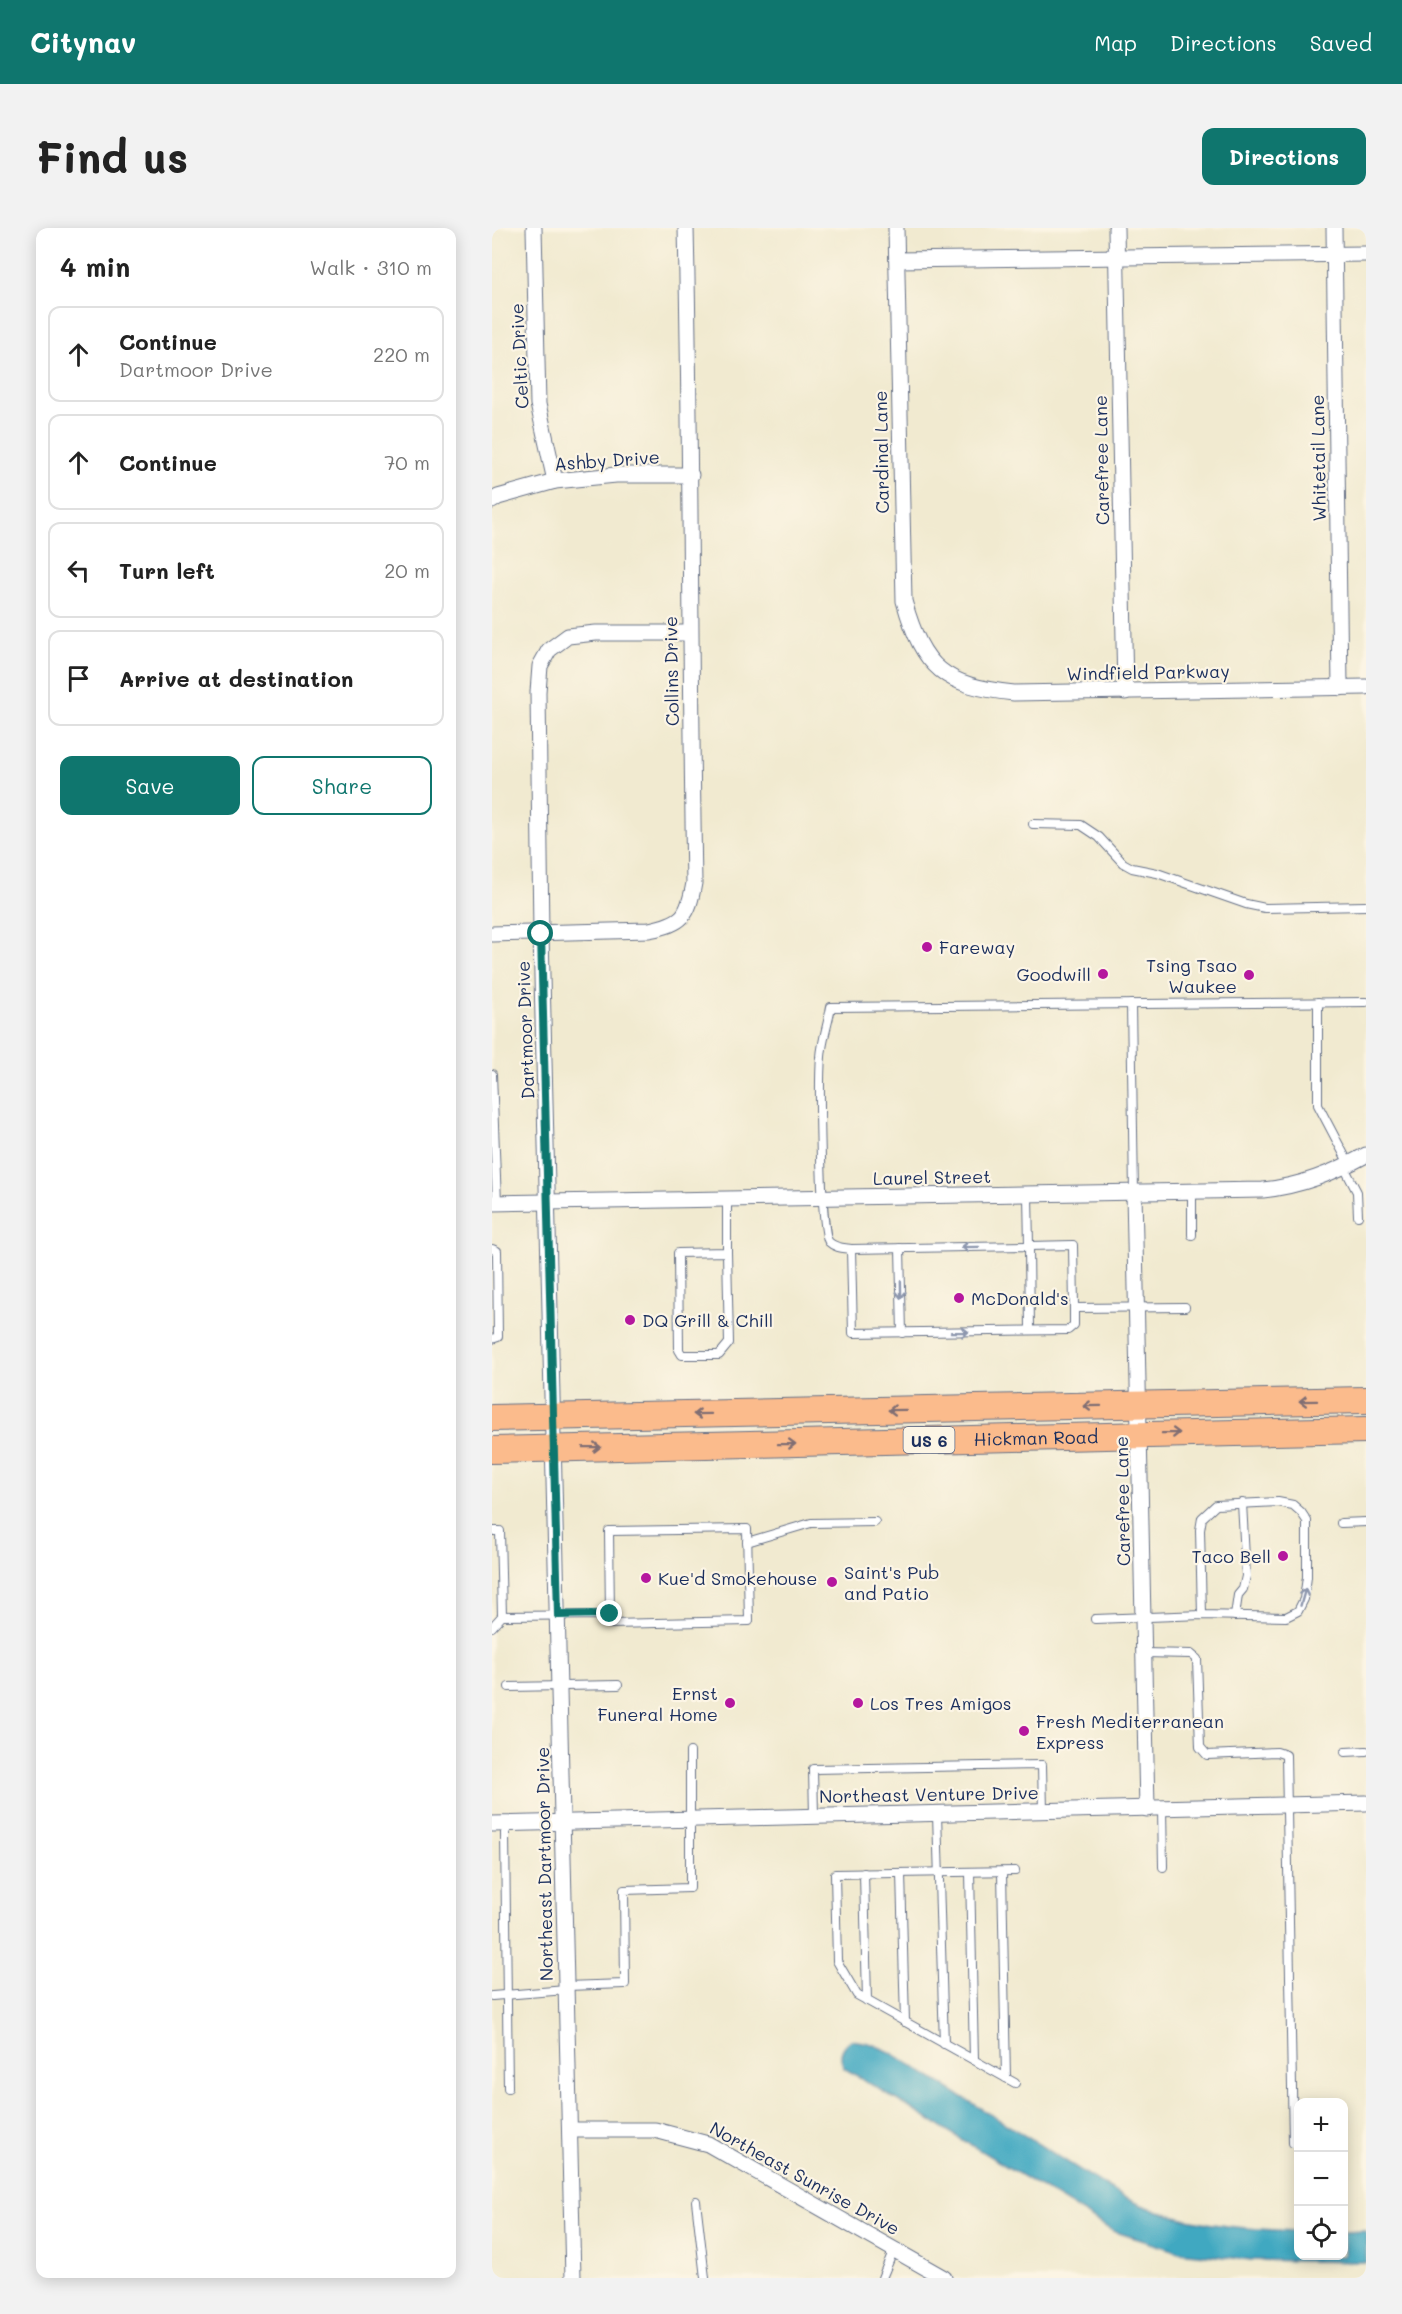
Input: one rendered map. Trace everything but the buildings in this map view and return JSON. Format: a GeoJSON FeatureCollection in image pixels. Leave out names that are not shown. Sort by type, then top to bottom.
{"type":"FeatureCollection","features":[{"type":"Feature","properties":{"kind":"highway","name":"Hickman Road"},"geometry":{"type":"LineString","coordinates":[[492,1418],[1366,1400]]}},
{"type":"Feature","properties":{"kind":"highway","name":"Hickman Road"},"geometry":{"type":"LineString","coordinates":[[492,1450],[1366,1430]]}},
{"type":"Feature","properties":{"kind":"street","name":"Celtic Drive"},"geometry":{"type":"LineString","coordinates":[[534,228],[538,404],[555,481]]}},
{"type":"Feature","properties":{"kind":"street","name":"Collins Drive"},"geometry":{"type":"LineString","coordinates":[[492,934],[650,930],[674,925],[690,908],[694,884],[689,633],[691,475],[686,228]]}},
{"type":"Feature","properties":{"kind":"street","name":"Cardinal Lane"},"geometry":{"type":"LineString","coordinates":[[896,228],[904,601],[912,631],[921,650],[936,667]]}},
{"type":"Feature","properties":{"kind":"street","name":"Carefree Lane"},"geometry":{"type":"LineString","coordinates":[[1116,228],[1125,692]]}},
{"type":"Feature","properties":{"kind":"street","name":"Whitetail Lane"},"geometry":{"type":"LineString","coordinates":[[1334,228],[1340,688]]}},
{"type":"Feature","properties":{"kind":"street"},"geometry":{"type":"LineString","coordinates":[[897,260],[1117,259],[1366,254]]}},
{"type":"Feature","properties":{"kind":"street","name":"Ashby Drive"},"geometry":{"type":"LineString","coordinates":[[492,501],[498,497],[555,481],[616,475],[691,475]]}},
{"type":"Feature","properties":{"kind":"street","name":"Dartmoor Drive"},"geometry":{"type":"LineString","coordinates":[[555,1448],[541,934],[540,666],[549,650],[568,636],[596,633],[689,633]]}},
{"type":"Feature","properties":{"kind":"street","name":"Windfield Parkway"},"geometry":{"type":"LineString","coordinates":[[936,667],[979,690],[1014,693],[1366,687]]}},
{"type":"Feature","properties":{"kind":"street","name":"Laurel Street"},"geometry":{"type":"LineString","coordinates":[[494,1203],[823,1199],[1274,1189],[1301,1184],[1366,1155]]}},
{"type":"Feature","properties":{"kind":"street","name":"Carefree Lane"},"geometry":{"type":"LineString","coordinates":[[1134,1193],[1144,1653],[1155,1808]]}},
{"type":"Feature","properties":{"kind":"street","name":"Northeast Dartmoor Drive"},"geometry":{"type":"LineString","coordinates":[[555,1448],[573,2278]]}},
{"type":"Feature","properties":{"kind":"street","name":"Northeast Venture Drive"},"geometry":{"type":"LineString","coordinates":[[492,1824],[1366,1803]]}},
{"type":"Feature","properties":{"kind":"street","name":"Northeast Sunrise Drive"},"geometry":{"type":"LineString","coordinates":[[570,2130],[655,2130],[708,2145],[944,2278]]}},
{"type":"Feature","properties":{"kind":"lane"},"geometry":{"type":"LineString","coordinates":[[1033,824],[1081,825],[1099,837],[1123,863],[1132,868],[1157,873],[1246,904],[1265,908],[1366,906]]}},
{"type":"Feature","properties":{"kind":"lane"},"geometry":{"type":"LineString","coordinates":[[1318,1002],[1318,1104],[1357,1192],[1358,1216]]}},
{"type":"Feature","properties":{"kind":"lane"},"geometry":{"type":"LineString","coordinates":[[851,1249],[853,1333],[1068,1330],[1074,1325],[1073,1245],[851,1249],[837,1247],[829,1242],[825,1233],[823,1199],[821,1057],[831,1007],[1366,1002]]}},
{"type":"Feature","properties":{"kind":"lane"},"geometry":{"type":"LineString","coordinates":[[1131,1004],[1134,1193]]}},
{"type":"Feature","properties":{"kind":"lane"},"geometry":{"type":"LineString","coordinates":[[492,1074],[494,1203]]}},
{"type":"Feature","properties":{"kind":"lane"},"geometry":{"type":"LineString","coordinates":[[1192,1192],[1192,1234]]}},
{"type":"Feature","properties":{"kind":"lane"},"geometry":{"type":"LineString","coordinates":[[1028,1195],[1030,1330]]}},
{"type":"Feature","properties":{"kind":"lane"},"geometry":{"type":"LineString","coordinates":[[727,1200],[729,1343],[719,1355],[682,1355],[679,1350],[678,1253],[727,1252]]}},
{"type":"Feature","properties":{"kind":"lane"},"geometry":{"type":"LineString","coordinates":[[900,1248],[902,1333]]}},
{"type":"Feature","properties":{"kind":"lane"},"geometry":{"type":"LineString","coordinates":[[492,1249],[497,1251],[499,1312],[498,1337],[492,1339]]}},
{"type":"Feature","properties":{"kind":"lane"},"geometry":{"type":"LineString","coordinates":[[1074,1308],[1185,1307]]}},
{"type":"Feature","properties":{"kind":"lane"},"geometry":{"type":"LineString","coordinates":[[1095,1619],[1202,1615],[1286,1617],[1298,1611],[1304,1599],[1307,1577],[1307,1521],[1293,1504],[1278,1502],[1216,1505],[1202,1518],[1200,1530],[1202,1615]]}},
{"type":"Feature","properties":{"kind":"lane"},"geometry":{"type":"LineString","coordinates":[[1235,1616],[1238,1595],[1243,1589],[1246,1576],[1242,1503]]}},
{"type":"Feature","properties":{"kind":"lane"},"geometry":{"type":"LineString","coordinates":[[747,1542],[811,1523],[875,1522]]}},
{"type":"Feature","properties":{"kind":"lane"},"geometry":{"type":"LineString","coordinates":[[1341,1523],[1366,1522]]}},
{"type":"Feature","properties":{"kind":"lane"},"geometry":{"type":"LineString","coordinates":[[747,1529],[749,1622],[610,1624],[610,1614],[609,1531],[747,1529]]}},
{"type":"Feature","properties":{"kind":"lane"},"geometry":{"type":"LineString","coordinates":[[492,1531],[500,1531],[502,1616],[492,1627]]}},
{"type":"Feature","properties":{"kind":"lane"},"geometry":{"type":"LineString","coordinates":[[502,1616],[610,1614]]}},
{"type":"Feature","properties":{"kind":"lane"},"geometry":{"type":"LineString","coordinates":[[1144,1653],[1191,1654],[1197,1659],[1200,1747],[1207,1755],[1277,1752],[1286,1755],[1293,2143]]}},
{"type":"Feature","properties":{"kind":"lane"},"geometry":{"type":"LineString","coordinates":[[509,1687],[618,1685]]}},
{"type":"Feature","properties":{"kind":"lane"},"geometry":{"type":"LineString","coordinates":[[1345,1752],[1366,1751]]}},
{"type":"Feature","properties":{"kind":"lane"},"geometry":{"type":"LineString","coordinates":[[492,1996],[625,1984],[624,1890],[690,1888],[690,1752]]}},
{"type":"Feature","properties":{"kind":"lane"},"geometry":{"type":"LineString","coordinates":[[814,1816],[813,1769],[1042,1765],[1043,1811]]}},
{"type":"Feature","properties":{"kind":"lane"},"geometry":{"type":"LineString","coordinates":[[1155,1808],[1163,1867]]}},
{"type":"Feature","properties":{"kind":"lane"},"geometry":{"type":"LineString","coordinates":[[937,1814],[944,2044]]}},
{"type":"Feature","properties":{"kind":"lane"},"geometry":{"type":"LineString","coordinates":[[508,2088],[505,1833],[509,1824]]}},
{"type":"Feature","properties":{"kind":"lane"},"geometry":{"type":"LineString","coordinates":[[1015,1871],[835,1874],[837,1961],[857,1995],[1015,2083]]}},
{"type":"Feature","properties":{"kind":"lane"},"geometry":{"type":"LineString","coordinates":[[970,1872],[974,2060]]}},
{"type":"Feature","properties":{"kind":"lane"},"geometry":{"type":"LineString","coordinates":[[1002,1872],[1006,2078]]}},
{"type":"Feature","properties":{"kind":"lane"},"geometry":{"type":"LineString","coordinates":[[864,1873],[867,2001]]}},
{"type":"Feature","properties":{"kind":"lane"},"geometry":{"type":"LineString","coordinates":[[901,1873],[904,2022]]}},
{"type":"Feature","properties":{"kind":"lane"},"geometry":{"type":"LineString","coordinates":[[696,2201],[705,2278]]}},
{"type":"Feature","properties":{"kind":"lane"},"geometry":{"type":"LineString","coordinates":[[882,2278],[894,2249]]}},
{"type":"Feature","properties":{"kind":"water"},"geometry":{"type":"Polygon","coordinates":[[[851,2040],[869,2043],[890,2052],[1125,2198],[1146,2207],[1210,2224],[1294,2231],[1294,2260],[1348,2260],[1348,2232],[1366,2231],[1366,2262],[1252,2260],[1179,2252],[1113,2231],[844,2068],[841,2053],[851,2040]]]}},
{"type":"Feature","properties":{"kind":"place","name":"Fareway"},"geometry":{"type":"Point","coordinates":[927,947]}},
{"type":"Feature","properties":{"kind":"place","name":"Goodwill"},"geometry":{"type":"Point","coordinates":[1103,974]}},
{"type":"Feature","properties":{"kind":"place","name":"Tsing Tsao Waukee"},"geometry":{"type":"Point","coordinates":[1249,975]}},
{"type":"Feature","properties":{"kind":"place","name":"McDonald's"},"geometry":{"type":"Point","coordinates":[959,1298]}},
{"type":"Feature","properties":{"kind":"place","name":"DQ Grill & Chill"},"geometry":{"type":"Point","coordinates":[630,1320]}},
{"type":"Feature","properties":{"kind":"place","name":"Taco Bell"},"geometry":{"type":"Point","coordinates":[1283,1556]}},
{"type":"Feature","properties":{"kind":"place","name":"Kue'd Smokehouse"},"geometry":{"type":"Point","coordinates":[646,1578]}},
{"type":"Feature","properties":{"kind":"place","name":"Saint's Pub and Patio"},"geometry":{"type":"Point","coordinates":[832,1582]}},
{"type":"Feature","properties":{"kind":"place","name":"Ernst Funeral Home"},"geometry":{"type":"Point","coordinates":[730,1703]}},
{"type":"Feature","properties":{"kind":"place","name":"Los Tres Amigos"},"geometry":{"type":"Point","coordinates":[858,1703]}},
{"type":"Feature","properties":{"kind":"place","name":"Fresh Mediterranean Express"},"geometry":{"type":"Point","coordinates":[1024,1731]}},
{"type":"Feature","properties":{"kind":"route"},"geometry":{"type":"LineString","coordinates":[[541,934],[558,1615],[610,1614]]}}]}
